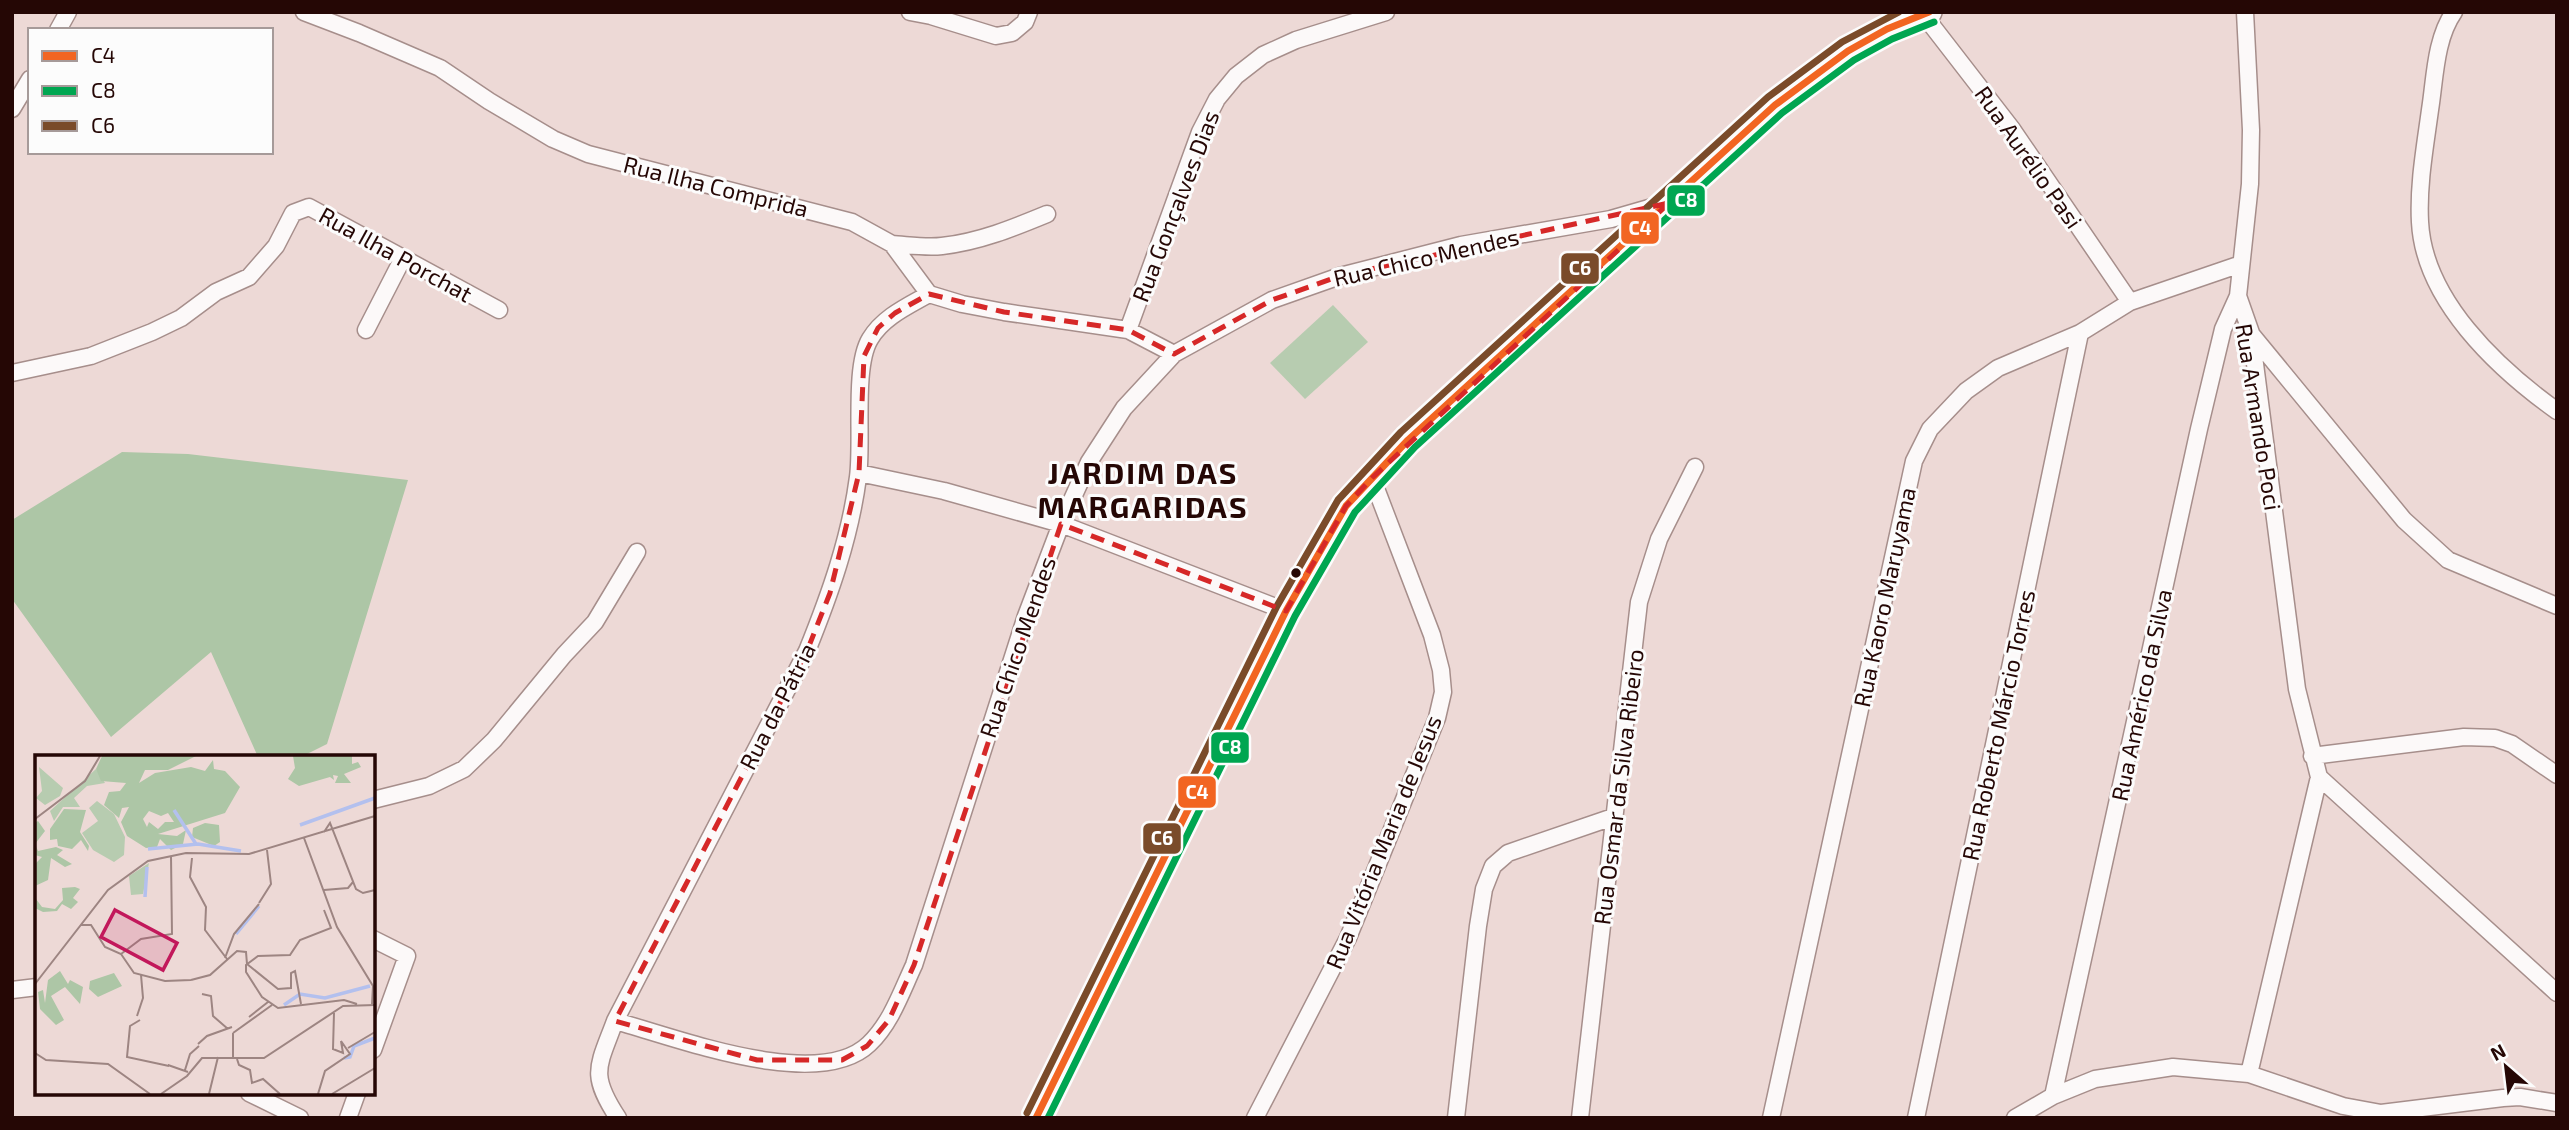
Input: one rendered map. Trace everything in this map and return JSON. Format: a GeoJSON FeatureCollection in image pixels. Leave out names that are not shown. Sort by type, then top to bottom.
{"type":"FeatureCollection","features":[{"type":"Feature","properties":{"kind":"street"},"geometry":{"type":"LineString","coordinates":[[59,28],[68,12]]}},
{"type":"Feature","properties":{"kind":"street","name":"Rua Ilha Comprida"},"geometry":{"type":"LineString","coordinates":[[304,12],[440,68],[489,102],[552,139],[587,154],[806,208],[852,222],[892,244],[929,294]]}},
{"type":"Feature","properties":{"kind":"street"},"geometry":{"type":"LineString","coordinates":[[910,12],[996,36],[1012,33],[1027,17]]}},
{"type":"Feature","properties":{"kind":"street","name":"Rua Gonçalves Dias"},"geometry":{"type":"LineString","coordinates":[[1174,354],[1128,330],[1200,132],[1217,99],[1236,76],[1263,55],[1296,40],[1386,12]]}},
{"type":"Feature","properties":{"kind":"street","name":"Rua Armando Poci"},"geometry":{"type":"LineString","coordinates":[[2245,12],[2251,130],[2250,184],[2238,296],[2251,334],[2297,689],[2319,778]]}},
{"type":"Feature","properties":{"kind":"street"},"geometry":{"type":"LineString","coordinates":[[2454,12],[2440,45],[2423,163],[2420,222],[2426,258],[2452,307],[2484,350],[2526,389],[2557,411]]}},
{"type":"Feature","properties":{"kind":"street"},"geometry":{"type":"LineString","coordinates":[[1036,1118],[1286,611],[1346,506],[1518,338],[1775,105],[1828,63],[1885,28],[1926,13]]}},
{"type":"Feature","properties":{"kind":"street","name":"Rua Aurélio Pasi"},"geometry":{"type":"LineString","coordinates":[[1926,13],[2012,129],[2130,302]]}},
{"type":"Feature","properties":{"kind":"street"},"geometry":{"type":"LineString","coordinates":[[12,109],[28,82]]}},
{"type":"Feature","properties":{"kind":"street","name":"Rua Chico Mendes"},"geometry":{"type":"LineString","coordinates":[[615,1021],[757,1060],[801,1065],[842,1060],[867,1046],[889,1020],[914,965],[1026,616],[1060,524],[1089,462],[1124,408],[1174,354],[1272,300],[1340,276],[1461,245],[1611,219],[1669,203]]}},
{"type":"Feature","properties":{"kind":"street","name":"Rua Ilha Porchat"},"geometry":{"type":"LineString","coordinates":[[12,373],[91,356],[181,318],[215,292],[249,277],[275,246],[293,214],[301,208],[309,207],[499,310]]}},
{"type":"Feature","properties":{"kind":"street"},"geometry":{"type":"LineString","coordinates":[[892,244],[940,247],[1014,228],[1047,214]]}},
{"type":"Feature","properties":{"kind":"street"},"geometry":{"type":"LineString","coordinates":[[366,330],[403,258]]}},
{"type":"Feature","properties":{"kind":"street","name":"Rua Kaoro Maruyama"},"geometry":{"type":"LineString","coordinates":[[1771,1118],[1914,460],[1930,429],[1966,391],[1998,368],[2080,333],[2130,302],[2241,264]]}},
{"type":"Feature","properties":{"kind":"street"},"geometry":{"type":"LineString","coordinates":[[929,294],[1004,312],[1128,330]]}},
{"type":"Feature","properties":{"kind":"street","name":"Rua da Pátria"},"geometry":{"type":"LineString","coordinates":[[618,1118],[599,1087],[599,1066],[615,1021],[807,651],[830,593],[852,514],[859,473],[861,390],[864,356],[869,341],[878,328],[895,313],[929,294]]}},
{"type":"Feature","properties":{"kind":"street","name":"Rua Américo da Silva"},"geometry":{"type":"LineString","coordinates":[[2053,1096],[2199,429],[2223,329],[2238,296]]}},
{"type":"Feature","properties":{"kind":"street","name":"Rua Roberto Márcio Torres"},"geometry":{"type":"LineString","coordinates":[[1916,1118],[2080,333]]}},
{"type":"Feature","properties":{"kind":"street"},"geometry":{"type":"LineString","coordinates":[[2251,334],[2404,520],[2427,542],[2448,560],[2557,606]]}},
{"type":"Feature","properties":{"kind":"street","name":"Rua Osmar da Silva Ribeiro"},"geometry":{"type":"LineString","coordinates":[[1580,1118],[1639,602],[1659,539],[1695,467]]}},
{"type":"Feature","properties":{"kind":"street"},"geometry":{"type":"LineString","coordinates":[[859,473],[944,491],[1060,524],[1286,611]]}},
{"type":"Feature","properties":{"kind":"street","name":"Rua Vitória Maria de Jesus"},"geometry":{"type":"LineString","coordinates":[[1255,1118],[1348,938],[1437,718],[1443,692],[1432,635],[1372,478]]}},
{"type":"Feature","properties":{"kind":"street"},"geometry":{"type":"LineString","coordinates":[[374,800],[429,786],[464,769],[494,740],[595,622],[637,552]]}},
{"type":"Feature","properties":{"kind":"street"},"geometry":{"type":"LineString","coordinates":[[2312,756],[2463,737],[2495,738],[2512,744],[2557,775]]}},
{"type":"Feature","properties":{"kind":"street"},"geometry":{"type":"LineString","coordinates":[[2249,1074],[2319,778],[2557,993]]}},
{"type":"Feature","properties":{"kind":"street"},"geometry":{"type":"LineString","coordinates":[[1456,1118],[1480,914],[1484,889],[1493,866],[1508,853],[1613,817]]}},
{"type":"Feature","properties":{"kind":"street"},"geometry":{"type":"LineString","coordinates":[[374,940],[407,956],[374,1047]]}},
{"type":"Feature","properties":{"kind":"street"},"geometry":{"type":"LineString","coordinates":[[12,990],[35,987]]}},
{"type":"Feature","properties":{"kind":"street"},"geometry":{"type":"LineString","coordinates":[[2015,1118],[2053,1096],[2095,1079],[2173,1067],[2249,1074],[2343,1107],[2381,1113],[2520,1097],[2557,1103]]}},
{"type":"Feature","properties":{"kind":"street"},"geometry":{"type":"LineString","coordinates":[[252,1095],[300,1118]]}},
{"type":"Feature","properties":{"kind":"street"},"geometry":{"type":"LineString","coordinates":[[348,1118],[356,1095]]}},
{"type":"Feature","properties":{"kind":"highlighted area"},"geometry":{"type":"Polygon","coordinates":[[[1669,203],[1372,478],[1346,506],[1286,611],[1061,524],[914,965],[889,1020],[867,1046],[842,1060],[757,1060],[615,1021],[807,651],[830,593],[859,473],[864,356],[878,328],[895,313],[929,294],[1004,312],[1128,330],[1174,354],[1272,300],[1340,276],[1669,203]]]}},
{"type":"Feature","properties":{"kind":"green space"},"geometry":{"type":"Polygon","coordinates":[[[1333,305],[1368,342],[1305,399],[1270,363],[1333,305]]]}},
{"type":"Feature","properties":{"kind":"green space"},"geometry":{"type":"Polygon","coordinates":[[[122,452],[188,454],[408,480],[327,744],[305,755],[257,755],[211,652],[111,737],[12,599],[12,520],[122,452]]]}},
{"type":"Feature","properties":{"kind":"transit line","name":"C6"},"geometry":{"type":"LineString","coordinates":[[1027,1113],[1277,606],[1338,500],[1401,432],[1768,97],[1842,42],[1899,12]]}},
{"type":"Feature","properties":{"kind":"transit line","name":"C4"},"geometry":{"type":"LineString","coordinates":[[1036,1118],[1286,611],[1346,506],[1408,440],[1775,105],[1848,51],[1887,29],[1929,12]]}},
{"type":"Feature","properties":{"kind":"transit line","name":"C8"},"geometry":{"type":"LineString","coordinates":[[1048,1118],[1295,616],[1355,512],[1415,447],[1782,113],[1854,60],[1892,39],[1934,22]]}},
{"type":"Feature","properties":{"kind":"district","name":"JARDIM DAS MARGARIDAS"},"geometry":{"type":"Point","coordinates":[1143,489]}}]}
